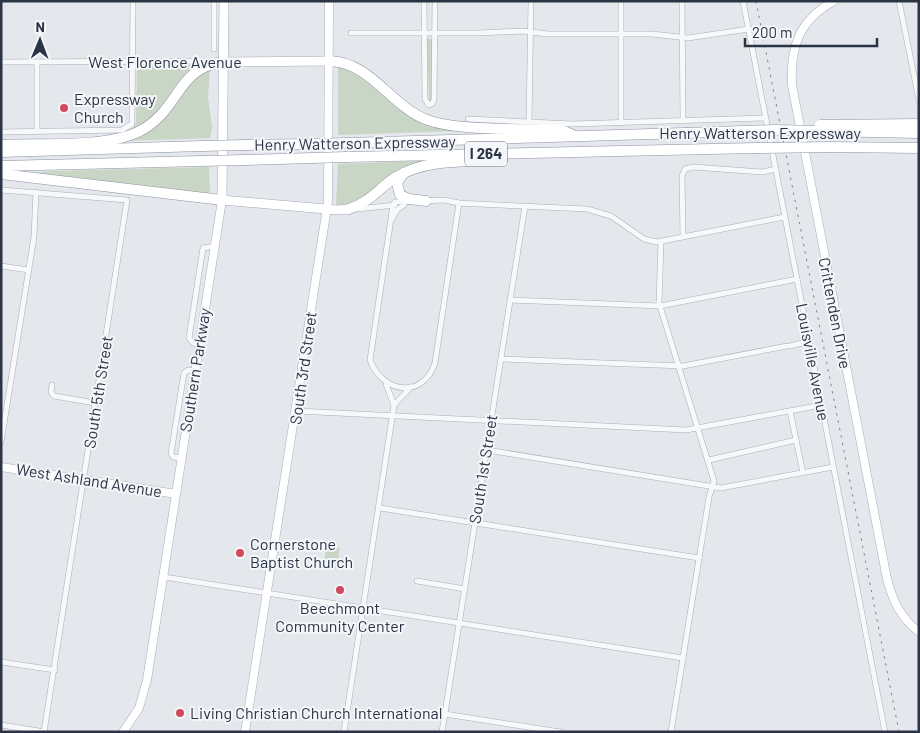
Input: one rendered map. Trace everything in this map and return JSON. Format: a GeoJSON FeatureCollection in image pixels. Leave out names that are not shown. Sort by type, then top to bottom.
{"type":"FeatureCollection","features":[{"type":"Feature","properties":{"kind":"highway"},"geometry":{"type":"LineString","coordinates":[[329,61],[344,62],[358,67],[404,107],[432,121],[462,126],[562,130],[576,137]]}},
{"type":"Feature","properties":{"kind":"highway"},"geometry":{"type":"LineString","coordinates":[[1,145],[106,141],[129,135],[152,124],[164,114],[186,81],[198,69],[209,64],[224,62]]}},
{"type":"Feature","properties":{"kind":"highway"},"geometry":{"type":"LineString","coordinates":[[774,130],[783,126],[919,124]]}},
{"type":"Feature","properties":{"kind":"highway","name":"Henry Watterson Expressway"},"geometry":{"type":"LineString","coordinates":[[1,152],[774,130],[919,133]]}},
{"type":"Feature","properties":{"kind":"highway","name":"Henry Watterson Expressway"},"geometry":{"type":"LineString","coordinates":[[1,166],[756,148],[919,148]]}},
{"type":"Feature","properties":{"kind":"highway"},"geometry":{"type":"LineString","coordinates":[[349,208],[365,202],[402,174],[424,165],[441,162],[582,157],[625,151]]}},
{"type":"Feature","properties":{"kind":"highway"},"geometry":{"type":"LineString","coordinates":[[1,174],[222,200]]}},
{"type":"Feature","properties":{"kind":"highway"},"geometry":{"type":"LineString","coordinates":[[402,174],[397,183],[400,195],[409,199],[426,201]]}},
{"type":"Feature","properties":{"kind":"main road","name":"Southern Parkway"},"geometry":{"type":"LineString","coordinates":[[123,732],[135,716],[145,690],[222,200],[224,1]]}},
{"type":"Feature","properties":{"kind":"main road","name":"South 3rd Street"},"geometry":{"type":"LineString","coordinates":[[245,732],[297,411],[327,209],[329,1]]}},
{"type":"Feature","properties":{"kind":"main road","name":"Crittenden Drive"},"geometry":{"type":"LineString","coordinates":[[834,1],[812,17],[798,37],[792,57],[792,85],[887,578],[896,606],[919,632]]}},
{"type":"Feature","properties":{"kind":"main road","name":"West Florence Avenue"},"geometry":{"type":"LineString","coordinates":[[224,62],[329,61]]}},
{"type":"Feature","properties":{"kind":"main road"},"geometry":{"type":"LineString","coordinates":[[222,200],[327,209],[349,208]]}},
{"type":"Feature","properties":{"kind":"main road","name":"West Ashland Avenue"},"geometry":{"type":"LineString","coordinates":[[1,467],[176,494]]}},
{"type":"Feature","properties":{"kind":"street"},"geometry":{"type":"LineString","coordinates":[[1,132],[122,130],[128,128],[134,122],[133,1]]}},
{"type":"Feature","properties":{"kind":"street"},"geometry":{"type":"LineString","coordinates":[[214,1],[214,50]]}},
{"type":"Feature","properties":{"kind":"street"},"geometry":{"type":"LineString","coordinates":[[424,1],[425,99],[429,105],[434,100],[435,1]]}},
{"type":"Feature","properties":{"kind":"street"},"geometry":{"type":"LineString","coordinates":[[529,121],[531,1]]}},
{"type":"Feature","properties":{"kind":"street"},"geometry":{"type":"LineString","coordinates":[[621,1],[621,123]]}},
{"type":"Feature","properties":{"kind":"street"},"geometry":{"type":"LineString","coordinates":[[682,1],[683,120]]}},
{"type":"Feature","properties":{"kind":"street","name":"Louisville Avenue"},"geometry":{"type":"LineString","coordinates":[[743,1],[884,732]]}},
{"type":"Feature","properties":{"kind":"street"},"geometry":{"type":"LineString","coordinates":[[899,1],[919,100]]}},
{"type":"Feature","properties":{"kind":"street"},"geometry":{"type":"LineString","coordinates":[[350,34],[621,33],[688,38],[749,29]]}},
{"type":"Feature","properties":{"kind":"street","name":"West Florence Avenue"},"geometry":{"type":"LineString","coordinates":[[1,62],[208,60],[224,62]]}},
{"type":"Feature","properties":{"kind":"street"},"geometry":{"type":"LineString","coordinates":[[37,62],[37,131]]}},
{"type":"Feature","properties":{"kind":"street"},"geometry":{"type":"LineString","coordinates":[[468,119],[621,123],[766,118]]}},
{"type":"Feature","properties":{"kind":"street"},"geometry":{"type":"LineString","coordinates":[[683,237],[682,176],[686,169],[693,167],[762,172],[776,169]]}},
{"type":"Feature","properties":{"kind":"street"},"geometry":{"type":"LineString","coordinates":[[1,190],[36,192],[36,221],[1,442]]}},
{"type":"Feature","properties":{"kind":"street","name":"South 5th Street"},"geometry":{"type":"LineString","coordinates":[[36,192],[127,200],[45,732]]}},
{"type":"Feature","properties":{"kind":"street"},"geometry":{"type":"LineString","coordinates":[[393,205],[396,202],[452,200],[459,202]]}},
{"type":"Feature","properties":{"kind":"street"},"geometry":{"type":"LineString","coordinates":[[349,208],[459,202],[600,212],[619,221],[648,241],[661,242],[784,217]]}},
{"type":"Feature","properties":{"kind":"street"},"geometry":{"type":"LineString","coordinates":[[394,405],[412,386],[427,378],[435,363],[459,202]]}},
{"type":"Feature","properties":{"kind":"street"},"geometry":{"type":"LineString","coordinates":[[344,732],[380,508],[394,405],[386,384],[375,373],[370,360],[393,205]]}},
{"type":"Feature","properties":{"kind":"street"},"geometry":{"type":"LineString","coordinates":[[391,222],[397,210],[404,205]]}},
{"type":"Feature","properties":{"kind":"street","name":"South 1st Street"},"geometry":{"type":"LineString","coordinates":[[442,732],[525,206]]}},
{"type":"Feature","properties":{"kind":"street"},"geometry":{"type":"LineString","coordinates":[[661,242],[658,300],[714,481],[714,486],[709,493],[671,732]]}},
{"type":"Feature","properties":{"kind":"street"},"geometry":{"type":"LineString","coordinates":[[1,266],[29,270]]}},
{"type":"Feature","properties":{"kind":"street"},"geometry":{"type":"LineString","coordinates":[[510,300],[660,306],[796,279]]}},
{"type":"Feature","properties":{"kind":"street"},"geometry":{"type":"LineString","coordinates":[[501,359],[678,366],[810,341]]}},
{"type":"Feature","properties":{"kind":"street"},"geometry":{"type":"LineString","coordinates":[[182,458],[172,456],[172,444],[184,373],[188,370],[195,371]]}},
{"type":"Feature","properties":{"kind":"street"},"geometry":{"type":"LineString","coordinates":[[386,384],[398,388],[412,386]]}},
{"type":"Feature","properties":{"kind":"street"},"geometry":{"type":"LineString","coordinates":[[52,385],[51,392],[54,396],[95,403]]}},
{"type":"Feature","properties":{"kind":"street"},"geometry":{"type":"LineString","coordinates":[[297,411],[676,429],[698,428],[822,404]]}},
{"type":"Feature","properties":{"kind":"street"},"geometry":{"type":"LineString","coordinates":[[790,411],[803,472]]}},
{"type":"Feature","properties":{"kind":"street"},"geometry":{"type":"LineString","coordinates":[[709,460],[796,440]]}},
{"type":"Feature","properties":{"kind":"street"},"geometry":{"type":"LineString","coordinates":[[487,450],[728,487],[833,466]]}},
{"type":"Feature","properties":{"kind":"street"},"geometry":{"type":"LineString","coordinates":[[380,508],[699,558]]}},
{"type":"Feature","properties":{"kind":"street"},"geometry":{"type":"LineString","coordinates":[[164,577],[683,658]]}},
{"type":"Feature","properties":{"kind":"street"},"geometry":{"type":"LineString","coordinates":[[417,581],[465,589]]}},
{"type":"Feature","properties":{"kind":"street"},"geometry":{"type":"LineString","coordinates":[[1,662],[55,670]]}},
{"type":"Feature","properties":{"kind":"street"},"geometry":{"type":"LineString","coordinates":[[445,714],[560,732]]}},
{"type":"Feature","properties":{"kind":"street"},"geometry":{"type":"LineString","coordinates":[[1,725],[45,732]]}},
{"type":"Feature","properties":{"kind":"green space"},"geometry":{"type":"Polygon","coordinates":[[[429,38],[432,40],[433,47],[433,98],[429,102],[427,40],[429,38]]]}},
{"type":"Feature","properties":{"kind":"green space"},"geometry":{"type":"Polygon","coordinates":[[[201,62],[187,73],[158,112],[132,130],[136,122],[137,63],[201,62]]]}},
{"type":"Feature","properties":{"kind":"green space"},"geometry":{"type":"Polygon","coordinates":[[[338,65],[355,69],[399,108],[483,130],[338,135],[338,65]]]}},
{"type":"Feature","properties":{"kind":"green space"},"geometry":{"type":"Polygon","coordinates":[[[210,68],[208,97],[212,127],[210,138],[120,141],[135,136],[190,80],[210,68]]]}},
{"type":"Feature","properties":{"kind":"green space"},"geometry":{"type":"Polygon","coordinates":[[[425,161],[371,195],[348,204],[336,206],[338,164],[425,161]]]}},
{"type":"Feature","properties":{"kind":"green space"},"geometry":{"type":"Polygon","coordinates":[[[209,167],[210,196],[32,173],[52,171],[209,167]]]}},
{"type":"Feature","properties":{"kind":"green space"},"geometry":{"type":"Polygon","coordinates":[[[327,545],[340,548],[336,569],[323,566],[327,545]]]}},
{"type":"Feature","properties":{"kind":"railway"},"geometry":{"type":"LineString","coordinates":[[756,1],[899,732]]}},
{"type":"Feature","properties":{"kind":"place","name":"Expressway Church"},"geometry":{"type":"Point","coordinates":[64,108]}},
{"type":"Feature","properties":{"kind":"place","name":"Cornerstone Baptist Church"},"geometry":{"type":"Point","coordinates":[240,553]}},
{"type":"Feature","properties":{"kind":"place","name":"Beechmont Community Center"},"geometry":{"type":"Point","coordinates":[340,590]}},
{"type":"Feature","properties":{"kind":"place","name":"Living Christian Church International"},"geometry":{"type":"Point","coordinates":[180,713]}}]}
